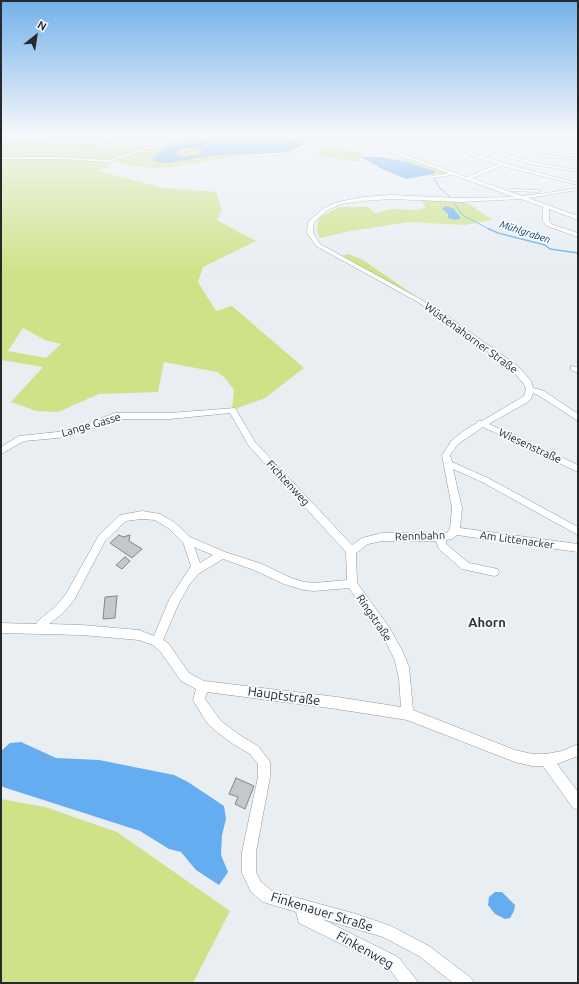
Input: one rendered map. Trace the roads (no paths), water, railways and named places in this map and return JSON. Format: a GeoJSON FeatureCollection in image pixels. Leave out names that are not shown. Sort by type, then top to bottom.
{"type":"FeatureCollection","features":[{"type":"Feature","properties":{"kind":"street"},"geometry":{"type":"LineString","coordinates":[[476,181],[546,208],[578,218]]}},
{"type":"Feature","properties":{"kind":"street"},"geometry":{"type":"LineString","coordinates":[[566,181],[578,184]]}},
{"type":"Feature","properties":{"kind":"street"},"geometry":{"type":"LineString","coordinates":[[523,198],[578,188]]}},
{"type":"Feature","properties":{"kind":"street"},"geometry":{"type":"LineString","coordinates":[[497,189],[538,191]]}},
{"type":"Feature","properties":{"kind":"street","name":"Wüstenahorner Straße"},"geometry":{"type":"LineString","coordinates":[[523,198],[474,200],[391,197],[362,199],[326,209],[313,219],[310,225],[312,237],[323,249],[418,300],[448,319],[516,369],[528,383],[530,389]]}},
{"type":"Feature","properties":{"kind":"street"},"geometry":{"type":"LineString","coordinates":[[546,208],[546,221],[549,225],[578,235]]}},
{"type":"Feature","properties":{"kind":"street"},"geometry":{"type":"LineString","coordinates":[[568,215],[578,211]]}},
{"type":"Feature","properties":{"kind":"street"},"geometry":{"type":"LineString","coordinates":[[578,418],[541,393],[530,389],[528,397],[523,401],[481,423],[455,442],[446,455],[447,463],[485,480],[578,531]]}},
{"type":"Feature","properties":{"kind":"street","name":"Lange Gasse"},"geometry":{"type":"LineString","coordinates":[[1,451],[22,438],[68,434],[115,416],[170,416],[232,410]]}},
{"type":"Feature","properties":{"kind":"street","name":"Fichtenweg"},"geometry":{"type":"LineString","coordinates":[[232,410],[252,444],[351,550]]}},
{"type":"Feature","properties":{"kind":"street","name":"Wiesenstraße"},"geometry":{"type":"LineString","coordinates":[[481,423],[578,469]]}},
{"type":"Feature","properties":{"kind":"street","name":"Rennbahn"},"geometry":{"type":"LineString","coordinates":[[351,550],[365,541],[382,537],[440,537],[449,536],[455,531],[456,501],[447,463]]}},
{"type":"Feature","properties":{"kind":"street","name":"Ringstraße"},"geometry":{"type":"LineString","coordinates":[[39,629],[43,623],[59,610],[70,597],[102,538],[123,518],[142,514],[157,517],[171,525],[187,540],[222,555],[246,562],[288,581],[304,586],[352,584],[379,621],[399,656],[405,678],[407,714]]}},
{"type":"Feature","properties":{"kind":"street","name":"Am Littenacker"},"geometry":{"type":"LineString","coordinates":[[455,531],[578,548]]}},
{"type":"Feature","properties":{"kind":"street"},"geometry":{"type":"LineString","coordinates":[[440,537],[442,546],[466,566],[494,572]]}},
{"type":"Feature","properties":{"kind":"street","name":"Ringstraße"},"geometry":{"type":"LineString","coordinates":[[187,540],[196,566],[194,571]]}},
{"type":"Feature","properties":{"kind":"street"},"geometry":{"type":"LineString","coordinates":[[351,550],[352,584]]}},
{"type":"Feature","properties":{"kind":"street"},"geometry":{"type":"LineString","coordinates":[[157,642],[178,594],[194,571],[222,555]]}},
{"type":"Feature","properties":{"kind":"street","name":"Hauptstraße"},"geometry":{"type":"LineString","coordinates":[[1,628],[139,634],[157,642],[164,647],[185,677],[203,686],[337,703],[407,714],[515,756],[532,760],[546,760],[563,757],[578,750]]}},
{"type":"Feature","properties":{"kind":"street","name":"Finkenauer Straße"},"geometry":{"type":"LineString","coordinates":[[203,686],[200,700],[209,716],[217,725],[237,740],[254,750],[264,762],[264,777],[249,852],[251,879],[261,893],[268,897],[356,921],[386,931],[424,951],[466,983]]}},
{"type":"Feature","properties":{"kind":"street"},"geometry":{"type":"LineString","coordinates":[[546,760],[578,803]]}},
{"type":"Feature","properties":{"kind":"street","name":"Finkenweg"},"geometry":{"type":"LineString","coordinates":[[302,906],[304,918],[393,962],[410,983]]}},
{"type":"Feature","properties":{"kind":"water"},"geometry":{"type":"Polygon","coordinates":[[[445,206],[453,208],[460,219],[454,220],[448,218],[448,214],[442,209],[445,206]]]}},
{"type":"Feature","properties":{"kind":"water"},"geometry":{"type":"Polygon","coordinates":[[[21,742],[56,758],[99,760],[174,775],[188,782],[224,806],[226,819],[222,835],[221,855],[228,872],[219,885],[196,870],[181,852],[169,849],[140,831],[3,787],[1,785],[1,751],[10,743],[21,742]]]}},
{"type":"Feature","properties":{"kind":"water"},"geometry":{"type":"Polygon","coordinates":[[[495,892],[502,892],[515,905],[514,911],[510,918],[505,919],[495,914],[488,905],[489,897],[495,892]]]}},
{"type":"Feature","properties":{"kind":"waterway","name":"Mühlgraben"},"geometry":{"type":"LineString","coordinates":[[436,181],[439,187],[452,199]]}},
{"type":"Feature","properties":{"kind":"waterway","name":"Mühlgraben"},"geometry":{"type":"LineString","coordinates":[[453,201],[462,215],[489,229]]}},
{"type":"Feature","properties":{"kind":"waterway","name":"Mühlgraben"},"geometry":{"type":"LineString","coordinates":[[489,229],[498,233],[545,245],[550,249],[578,253]]}},
{"type":"Feature","properties":{"kind":"district","name":"Ahorn"},"geometry":{"type":"Point","coordinates":[487,623]}}]}
